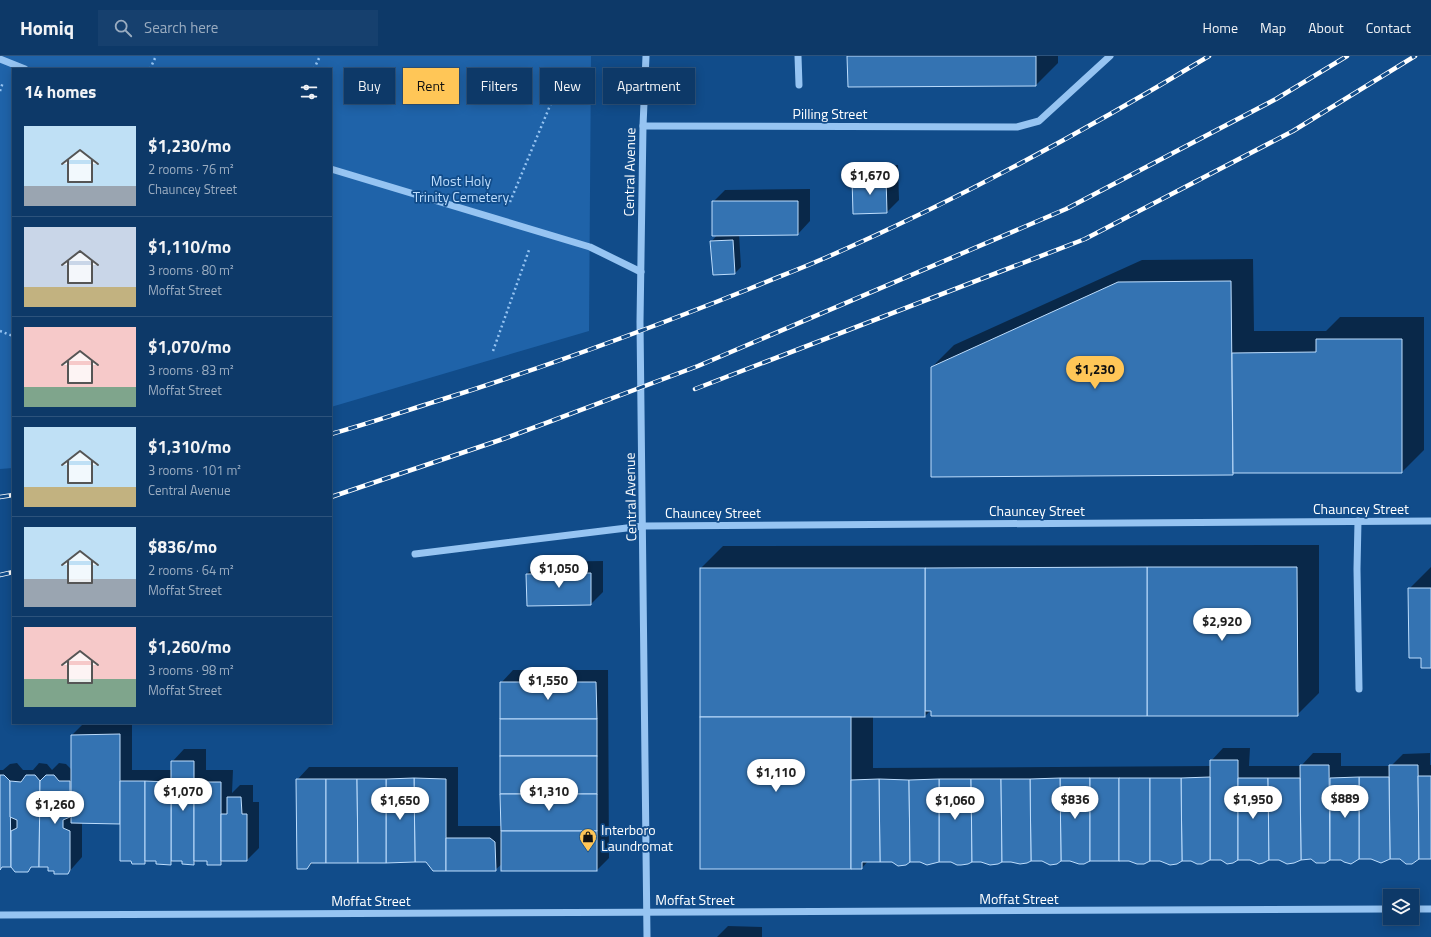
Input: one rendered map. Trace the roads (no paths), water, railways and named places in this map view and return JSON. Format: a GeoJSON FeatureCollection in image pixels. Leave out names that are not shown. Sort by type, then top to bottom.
{"type":"FeatureCollection","features":[{"type":"Feature","properties":{"kind":"street","name":"Central Avenue"},"geometry":{"type":"LineString","coordinates":[[646,56],[643,126],[640,337],[647,937]]}},
{"type":"Feature","properties":{"kind":"street"},"geometry":{"type":"LineString","coordinates":[[798,56],[799,85]]}},
{"type":"Feature","properties":{"kind":"street","name":"Pilling Street"},"geometry":{"type":"LineString","coordinates":[[643,126],[1017,127],[1039,121],[1110,56]]}},
{"type":"Feature","properties":{"kind":"street"},"geometry":{"type":"LineString","coordinates":[[0,59],[22,68]]}},
{"type":"Feature","properties":{"kind":"street"},"geometry":{"type":"LineString","coordinates":[[332,169],[590,247],[641,272]]}},
{"type":"Feature","properties":{"kind":"street"},"geometry":{"type":"LineString","coordinates":[[1358,521],[1357,569],[1359,689]]}},
{"type":"Feature","properties":{"kind":"street","name":"Chauncey Street"},"geometry":{"type":"LineString","coordinates":[[415,554],[643,526],[1431,521]]}},
{"type":"Feature","properties":{"kind":"street","name":"Moffat Street"},"geometry":{"type":"LineString","coordinates":[[0,915],[1383,909]]}},
{"type":"Feature","properties":{"kind":"street"},"geometry":{"type":"LineString","coordinates":[[1419,909],[1431,909]]}},
{"type":"Feature","properties":{"kind":"railway"},"geometry":{"type":"LineString","coordinates":[[332,434],[555,362],[672,319],[816,262],[924,213],[1068,138],[1209,56]]}},
{"type":"Feature","properties":{"kind":"railway"},"geometry":{"type":"LineString","coordinates":[[332,497],[506,438],[698,366],[1066,209],[1276,99],[1347,56]]}},
{"type":"Feature","properties":{"kind":"railway"},"geometry":{"type":"LineString","coordinates":[[695,389],[1085,239],[1293,131],[1415,56]]}},
{"type":"Feature","properties":{"kind":"railway"},"geometry":{"type":"LineString","coordinates":[[0,497],[12,495]]}},
{"type":"Feature","properties":{"kind":"railway"},"geometry":{"type":"LineString","coordinates":[[0,575],[12,572]]}},
{"type":"Feature","properties":{"kind":"place","name":"Interboro Laundromat"},"geometry":{"type":"Point","coordinates":[588,852]}},
{"type":"Feature","properties":{"kind":"park label","name":"Most Holy Trinity Cemetery"},"geometry":{"type":"Point","coordinates":[461,188]}}]}
